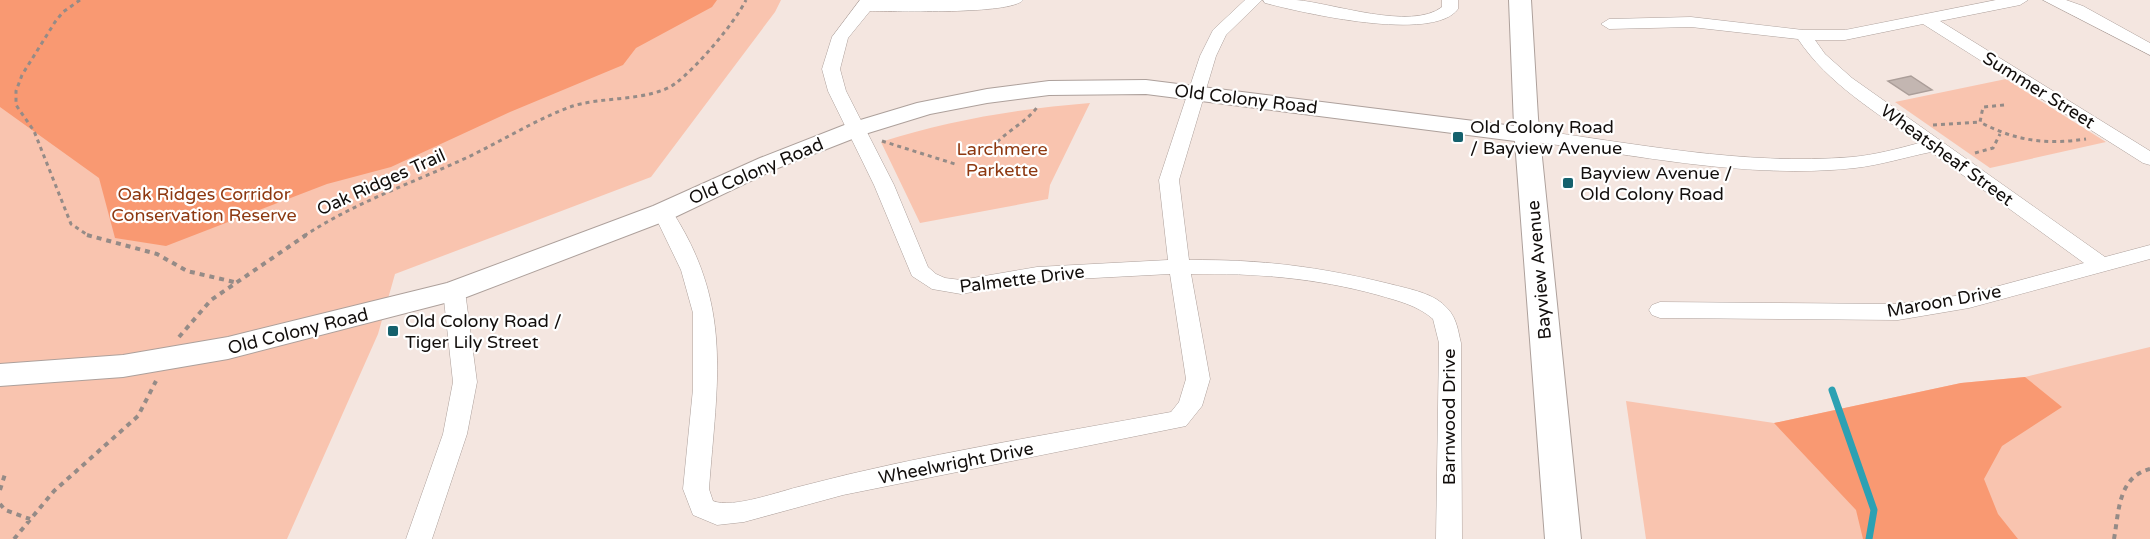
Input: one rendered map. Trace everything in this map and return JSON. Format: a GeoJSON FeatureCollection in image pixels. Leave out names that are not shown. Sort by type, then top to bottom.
{"type":"FeatureCollection","features":[{"type":"Feature","properties":{"kind":"street"},"geometry":{"type":"LineString","coordinates":[[867,3],[966,6],[1015,0]]}},
{"type":"Feature","properties":{"kind":"street","name":"Wheelwright Drive"},"geometry":{"type":"LineString","coordinates":[[663,212],[685,250],[700,294],[706,356],[696,489],[702,508],[717,514],[744,511],[843,485],[972,458],[1178,420],[1190,406],[1198,379],[1179,267],[1168,180],[1196,92],[1219,33],[1254,0]]}},
{"type":"Feature","properties":{"kind":"street"},"geometry":{"type":"LineString","coordinates":[[1271,0],[1384,18],[1415,19],[1436,19],[1450,9],[1450,0]]}},
{"type":"Feature","properties":{"kind":"street","name":"Bayview Avenue"},"geometry":{"type":"LineString","coordinates":[[1520,0],[1527,135],[1563,539]]}},
{"type":"Feature","properties":{"kind":"street"},"geometry":{"type":"LineString","coordinates":[[1609,24],[1691,21],[1803,35],[1845,35],[2020,0]]}},
{"type":"Feature","properties":{"kind":"street"},"geometry":{"type":"LineString","coordinates":[[2051,0],[2076,9],[2150,50]]}},
{"type":"Feature","properties":{"kind":"street","name":"Palmette Drive"},"geometry":{"type":"LineString","coordinates":[[867,3],[840,37],[831,69],[837,92],[867,135],[884,185],[919,272],[929,282],[945,287],[976,287],[1008,278],[1071,272],[1179,267]]}},
{"type":"Feature","properties":{"kind":"street","name":"Summer Street"},"geometry":{"type":"LineString","coordinates":[[1928,20],[2150,159]]}},
{"type":"Feature","properties":{"kind":"street","name":"Wheatsheaf Street"},"geometry":{"type":"LineString","coordinates":[[1803,35],[1832,71],[1932,146],[2101,265]]}},
{"type":"Feature","properties":{"kind":"street","name":"Old Colony Road"},"geometry":{"type":"LineString","coordinates":[[0,375],[76,371],[228,348],[454,291],[663,212],[769,164],[867,135],[926,108],[987,96],[1049,88],[1146,87],[1527,135]]}},
{"type":"Feature","properties":{"kind":"street"},"geometry":{"type":"LineString","coordinates":[[1527,135],[1789,164],[1844,164],[1932,146]]}},
{"type":"Feature","properties":{"kind":"street","name":"Maroon Drive"},"geometry":{"type":"LineString","coordinates":[[1660,310],[1898,312],[1969,300],[2150,252]]}},
{"type":"Feature","properties":{"kind":"street","name":"Barnwood Drive"},"geometry":{"type":"LineString","coordinates":[[1179,267],[1237,265],[1297,269],[1342,278],[1427,303],[1444,319],[1450,344],[1449,539]]}},
{"type":"Feature","properties":{"kind":"street"},"geometry":{"type":"LineString","coordinates":[[419,539],[455,434],[465,382],[454,291]]}},
{"type":"Feature","properties":{"kind":"path"},"geometry":{"type":"LineString","coordinates":[[80,0],[55,21],[15,91],[16,105],[34,130],[71,224],[92,238],[157,254],[187,271],[234,282]]}},
{"type":"Feature","properties":{"kind":"path","name":"Oak Ridges Trail"},"geometry":{"type":"LineString","coordinates":[[14,539],[54,491],[138,416],[183,331],[197,315],[234,282],[333,217],[458,162],[540,119],[595,100],[652,92],[675,84],[735,21],[746,0]]}},
{"type":"Feature","properties":{"kind":"path"},"geometry":{"type":"LineString","coordinates":[[988,155],[994,144],[1031,118],[1038,105]]}},
{"type":"Feature","properties":{"kind":"path"},"geometry":{"type":"LineString","coordinates":[[1980,122],[1983,107],[2004,105]]}},
{"type":"Feature","properties":{"kind":"path"},"geometry":{"type":"LineString","coordinates":[[1909,129],[1953,122],[1980,122],[2000,134],[2052,144],[2111,135]]}},
{"type":"Feature","properties":{"kind":"path"},"geometry":{"type":"LineString","coordinates":[[1951,159],[1993,148],[2000,134]]}},
{"type":"Feature","properties":{"kind":"path"},"geometry":{"type":"LineString","coordinates":[[867,135],[955,164]]}},
{"type":"Feature","properties":{"kind":"path"},"geometry":{"type":"LineString","coordinates":[[2114,539],[2124,486],[2138,472],[2150,469]]}},
{"type":"Feature","properties":{"kind":"path"},"geometry":{"type":"LineString","coordinates":[[0,490],[6,471]]}},
{"type":"Feature","properties":{"kind":"path"},"geometry":{"type":"LineString","coordinates":[[0,504],[5,510],[30,519]]}},
{"type":"Feature","properties":{"kind":"green space"},"geometry":{"type":"Polygon","coordinates":[[[0,0],[717,0],[712,7],[636,48],[623,65],[510,112],[391,167],[327,184],[166,246],[115,238],[99,178],[0,107],[0,0]]]}},
{"type":"Feature","properties":{"kind":"green space","name":"Oak Ridges Corridor Conservation Reserve"},"geometry":{"type":"Polygon","coordinates":[[[57,0],[781,0],[775,12],[651,177],[395,274],[378,334],[287,539],[0,539],[0,13],[57,0]]]}},
{"type":"Feature","properties":{"kind":"green space"},"geometry":{"type":"Polygon","coordinates":[[[2006,79],[2106,142],[1990,168],[1895,102],[2006,79]]]}},
{"type":"Feature","properties":{"kind":"green space","name":"Larchmere Parkette"},"geometry":{"type":"Polygon","coordinates":[[[1090,103],[1050,185],[1048,199],[920,223],[881,142],[933,127],[984,116],[1090,103]]]}},
{"type":"Feature","properties":{"kind":"green space"},"geometry":{"type":"Polygon","coordinates":[[[2150,347],[2150,539],[1646,539],[1626,401],[1774,423],[1961,383],[2025,377],[2150,347]]]}},
{"type":"Feature","properties":{"kind":"green space"},"geometry":{"type":"Polygon","coordinates":[[[2025,377],[2062,407],[2002,446],[1984,479],[1998,514],[2018,539],[1863,539],[1856,510],[1774,423],[1961,383],[2025,377]]]}},
{"type":"Feature","properties":{"kind":"building"},"geometry":{"type":"Polygon","coordinates":[[[1911,76],[1932,90],[1909,95],[1888,81],[1911,76]]]}},
{"type":"Feature","properties":{"kind":"waterway"},"geometry":{"type":"LineString","coordinates":[[1832,390],[1874,510],[1869,539]]}},
{"type":"Feature","properties":{"kind":"place","name":"Old Colony Road / Bayview Avenue"},"geometry":{"type":"Point","coordinates":[1458,137]}},
{"type":"Feature","properties":{"kind":"place","name":"Bayview Avenue / Old Colony Road"},"geometry":{"type":"Point","coordinates":[1568,183]}},
{"type":"Feature","properties":{"kind":"place","name":"Old Colony Road / Tiger Lily Street"},"geometry":{"type":"Point","coordinates":[393,331]}}]}
